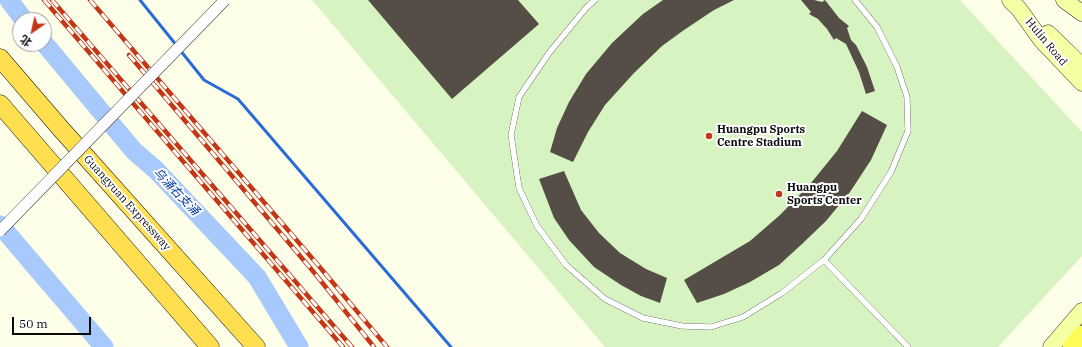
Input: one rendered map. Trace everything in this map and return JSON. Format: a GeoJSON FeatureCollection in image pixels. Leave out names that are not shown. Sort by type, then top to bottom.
{"type":"FeatureCollection","features":[{"type":"Feature","properties":{"kind":"highway","name":"Guangyuan Expressway"},"geometry":{"type":"LineString","coordinates":[[0,58],[61,129],[256,347]]}},
{"type":"Feature","properties":{"kind":"highway"},"geometry":{"type":"LineString","coordinates":[[0,104],[206,344]]}},
{"type":"Feature","properties":{"kind":"highway"},"geometry":{"type":"LineString","coordinates":[[209,295],[248,347]]}},
{"type":"Feature","properties":{"kind":"main road"},"geometry":{"type":"LineString","coordinates":[[1064,0],[1082,13]]}},
{"type":"Feature","properties":{"kind":"main road"},"geometry":{"type":"LineString","coordinates":[[1015,5],[1054,37],[1082,66]]}},
{"type":"Feature","properties":{"kind":"main road","name":"Hulin Road"},"geometry":{"type":"LineString","coordinates":[[1015,5],[1042,40],[1082,83]]}},
{"type":"Feature","properties":{"kind":"main road"},"geometry":{"type":"LineString","coordinates":[[1051,347],[1082,311]]}},
{"type":"Feature","properties":{"kind":"main road"},"geometry":{"type":"LineString","coordinates":[[1071,347],[1082,334]]}},
{"type":"Feature","properties":{"kind":"street"},"geometry":{"type":"LineString","coordinates":[[0,231],[225,0]]}},
{"type":"Feature","properties":{"kind":"lane"},"geometry":{"type":"LineString","coordinates":[[595,0],[586,8],[549,53],[519,98],[511,135],[519,188],[537,226],[566,265],[605,299],[643,318],[682,326],[711,327],[743,316],[782,294],[824,260],[861,218],[891,172],[908,131],[907,98],[897,67],[877,27],[856,0]]}},
{"type":"Feature","properties":{"kind":"lane"},"geometry":{"type":"LineString","coordinates":[[824,260],[908,347]]}},
{"type":"Feature","properties":{"kind":"green space","name":"Huangpu Sports Center"},"geometry":{"type":"Polygon","coordinates":[[[312,0],[960,0],[1082,132],[1082,256],[998,347],[605,347],[312,0]]]}},
{"type":"Feature","properties":{"kind":"building"},"geometry":{"type":"Polygon","coordinates":[[[368,0],[518,0],[539,24],[452,99],[368,0]]]}},
{"type":"Feature","properties":{"kind":"building"},"geometry":{"type":"Polygon","coordinates":[[[663,0],[734,0],[714,10],[662,46],[634,73],[605,105],[588,132],[573,162],[550,152],[557,128],[569,102],[586,74],[612,43],[643,14],[663,0]]]}},
{"type":"Feature","properties":{"kind":"building"},"geometry":{"type":"Polygon","coordinates":[[[801,0],[814,0],[822,2],[825,0],[839,18],[849,26],[847,28],[851,40],[856,45],[867,67],[875,91],[866,94],[859,72],[846,44],[836,38],[834,40],[818,19],[809,14],[811,12],[801,0]]]}},
{"type":"Feature","properties":{"kind":"building"},"geometry":{"type":"Polygon","coordinates":[[[862,111],[887,125],[871,160],[850,192],[826,221],[779,265],[750,282],[724,294],[697,303],[684,280],[750,241],[780,215],[811,183],[837,151],[862,111]]]}},
{"type":"Feature","properties":{"kind":"building"},"geometry":{"type":"Polygon","coordinates":[[[564,171],[581,210],[599,233],[620,253],[646,269],[667,278],[660,303],[641,296],[594,267],[569,240],[554,218],[539,179],[564,171]]]}},
{"type":"Feature","properties":{"kind":"waterway","name":"乌涌右支涌"},"geometry":{"type":"LineString","coordinates":[[9,0],[18,12]]}},
{"type":"Feature","properties":{"kind":"waterway"},"geometry":{"type":"LineString","coordinates":[[140,0],[177,46]]}},
{"type":"Feature","properties":{"kind":"waterway"},"geometry":{"type":"LineString","coordinates":[[180,50],[204,80],[238,99],[451,347]]}},
{"type":"Feature","properties":{"kind":"waterway","name":"乌涌右支涌"},"geometry":{"type":"LineString","coordinates":[[52,52],[134,151],[156,170],[257,277],[299,347]]}},
{"type":"Feature","properties":{"kind":"waterway","name":"乌涌右支涌"},"geometry":{"type":"LineString","coordinates":[[0,225],[104,347]]}},
{"type":"Feature","properties":{"kind":"railway"},"geometry":{"type":"LineString","coordinates":[[44,0],[343,347]]}},
{"type":"Feature","properties":{"kind":"railway"},"geometry":{"type":"LineString","coordinates":[[52,0],[352,347]]}},
{"type":"Feature","properties":{"kind":"railway"},"geometry":{"type":"LineString","coordinates":[[90,0],[387,347]]}},
{"type":"Feature","properties":{"kind":"railway"},"geometry":{"type":"LineString","coordinates":[[129,55],[312,270],[374,347]]}},
{"type":"Feature","properties":{"kind":"place","name":"Huangpu Sports Centre Stadium"},"geometry":{"type":"Point","coordinates":[709,136]}},
{"type":"Feature","properties":{"kind":"place","name":"Huangpu Sports Center"},"geometry":{"type":"Point","coordinates":[779,194]}}]}
